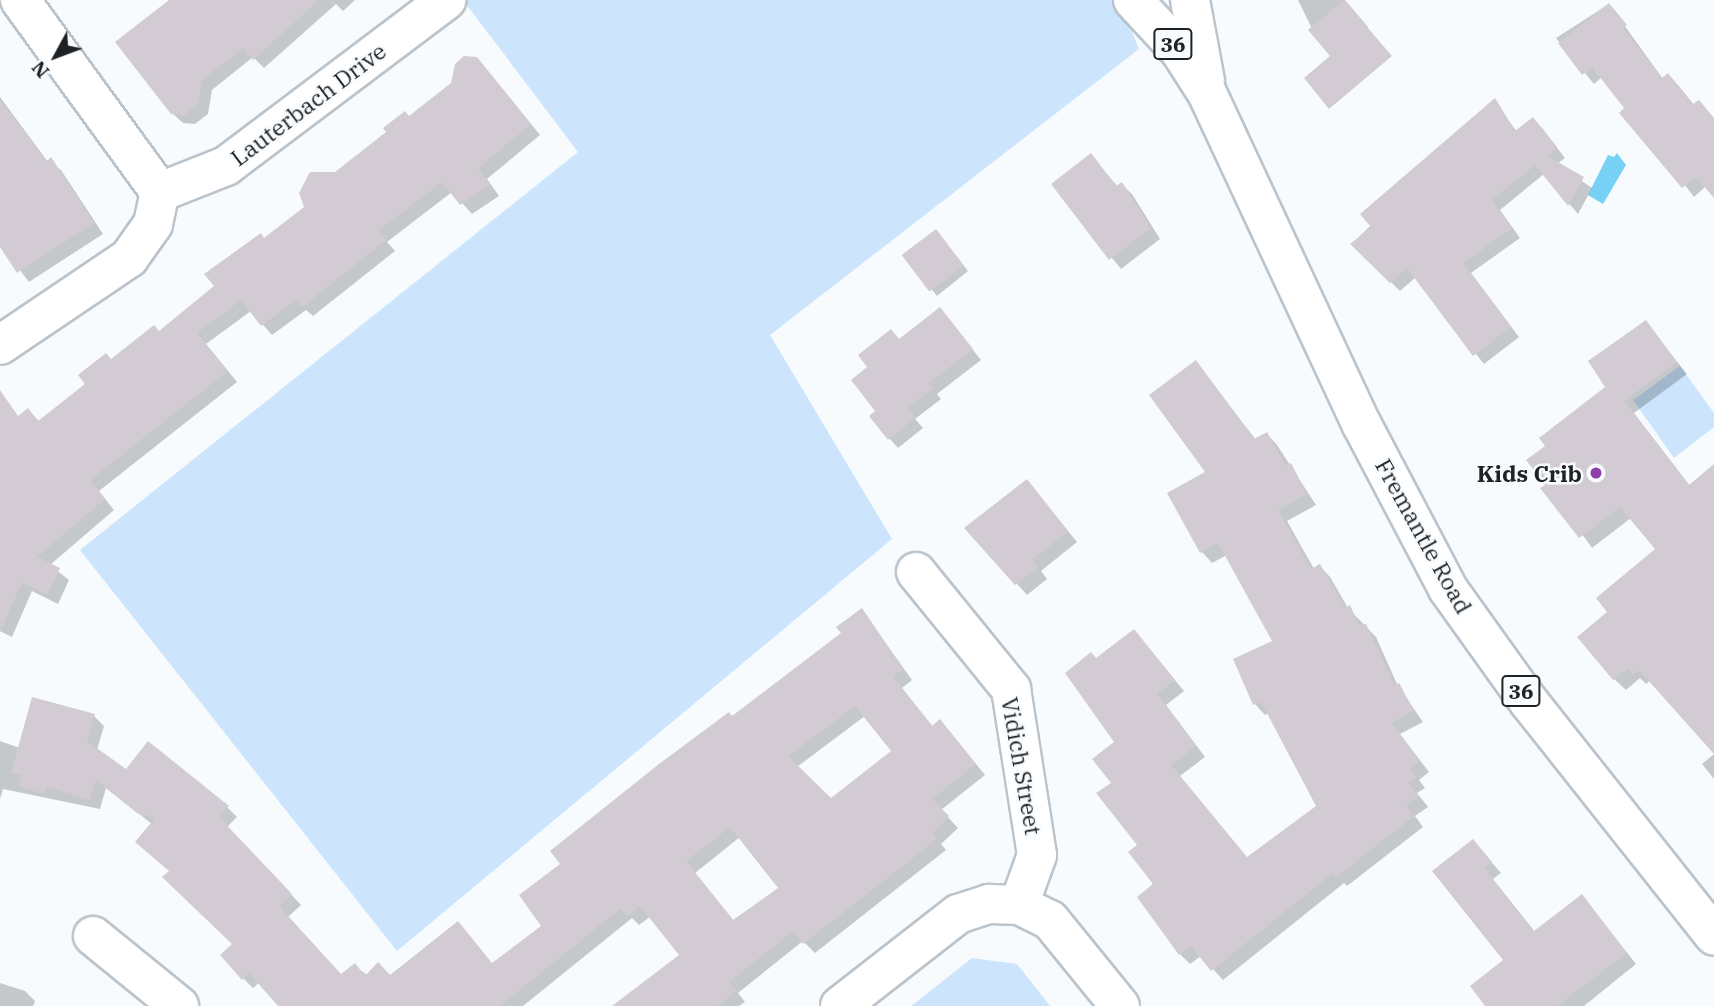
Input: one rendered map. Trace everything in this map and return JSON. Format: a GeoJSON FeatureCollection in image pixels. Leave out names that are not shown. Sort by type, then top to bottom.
{"type":"FeatureCollection","features":[{"type":"Feature","properties":{"kind":"street"},"geometry":{"type":"LineString","coordinates":[[0,345],[129,258],[153,224],[160,192],[20,0]]}},
{"type":"Feature","properties":{"kind":"street","name":"Lauterbach Drive"},"geometry":{"type":"LineString","coordinates":[[160,192],[226,166],[446,0]]}},
{"type":"Feature","properties":{"kind":"street","name":"Fremantle Road"},"geometry":{"type":"LineString","coordinates":[[1133,0],[1180,51],[1207,93],[1362,425],[1448,589],[1529,702],[1714,934]]}},
{"type":"Feature","properties":{"kind":"street","name":"Fremantle Road"},"geometry":{"type":"LineString","coordinates":[[1191,0],[1207,93]]}},
{"type":"Feature","properties":{"kind":"street","name":"Vidich Street"},"geometry":{"type":"LineString","coordinates":[[916,572],[1011,689],[1037,855],[1019,905]]}},
{"type":"Feature","properties":{"kind":"street"},"geometry":{"type":"LineString","coordinates":[[840,1006],[958,914],[989,904],[1019,905],[1050,920],[1120,1006]]}},
{"type":"Feature","properties":{"kind":"street"},"geometry":{"type":"LineString","coordinates":[[93,936],[178,1006]]}},
{"type":"Feature","properties":{"kind":"shaded area"},"geometry":{"type":"Polygon","coordinates":[[[463,0],[1119,0],[1139,49],[770,335],[892,539],[397,951],[80,550],[578,152],[463,0]]]}},
{"type":"Feature","properties":{"kind":"shaded area"},"geometry":{"type":"Polygon","coordinates":[[[1680,366],[1714,413],[1714,427],[1674,458],[1633,400],[1680,366]]]}},
{"type":"Feature","properties":{"kind":"shaded area"},"geometry":{"type":"Polygon","coordinates":[[[972,958],[1017,964],[1050,1006],[911,1006],[972,958]]]}},
{"type":"Feature","properties":{"kind":"water"},"geometry":{"type":"Polygon","coordinates":[[[1617,153],[1626,165],[1603,204],[1588,195],[1608,155],[1614,157],[1617,153]]]}},
{"type":"Feature","properties":{"kind":"building"},"geometry":{"type":"Polygon","coordinates":[[[169,0],[319,0],[253,60],[243,48],[202,80],[198,104],[184,115],[171,114],[115,42],[169,0]]]}},
{"type":"Feature","properties":{"kind":"building"},"geometry":{"type":"Polygon","coordinates":[[[1344,0],[1392,56],[1329,109],[1304,78],[1330,56],[1308,30],[1344,0]]]}},
{"type":"Feature","properties":{"kind":"building"},"geometry":{"type":"Polygon","coordinates":[[[1609,3],[1627,25],[1623,28],[1662,78],[1668,73],[1693,104],[1699,100],[1714,118],[1714,198],[1696,177],[1682,188],[1619,113],[1624,108],[1592,67],[1582,75],[1558,43],[1609,3]]]}},
{"type":"Feature","properties":{"kind":"building"},"geometry":{"type":"Polygon","coordinates":[[[464,56],[477,57],[531,124],[478,168],[490,185],[460,205],[442,182],[378,231],[386,240],[302,307],[296,300],[261,326],[241,300],[197,333],[228,371],[90,480],[105,499],[37,557],[60,568],[47,595],[22,582],[0,632],[0,390],[18,416],[28,408],[38,421],[85,384],[78,375],[106,353],[111,359],[154,325],[159,331],[214,286],[204,274],[261,233],[264,238],[304,207],[299,193],[310,172],[335,172],[386,132],[383,128],[405,111],[409,116],[451,83],[455,64],[464,56]]]}},
{"type":"Feature","properties":{"kind":"building"},"geometry":{"type":"Polygon","coordinates":[[[1495,98],[1515,131],[1533,117],[1557,147],[1547,156],[1584,177],[1568,206],[1535,165],[1492,200],[1512,228],[1463,263],[1511,327],[1473,356],[1407,268],[1390,283],[1350,244],[1371,227],[1360,214],[1495,98]]]}},
{"type":"Feature","properties":{"kind":"building"},"geometry":{"type":"Polygon","coordinates":[[[0,100],[47,161],[51,157],[94,223],[17,273],[0,247],[0,100]]]}},
{"type":"Feature","properties":{"kind":"building"},"geometry":{"type":"Polygon","coordinates":[[[1091,153],[1116,186],[1122,182],[1151,228],[1109,260],[1051,184],[1091,153]]]}},
{"type":"Feature","properties":{"kind":"building"},"geometry":{"type":"Polygon","coordinates":[[[936,229],[964,266],[929,292],[902,255],[936,229]]]}},
{"type":"Feature","properties":{"kind":"building"},"geometry":{"type":"Polygon","coordinates":[[[940,307],[973,349],[929,383],[933,388],[907,408],[915,418],[888,440],[869,416],[875,411],[851,380],[867,367],[858,355],[891,329],[899,339],[940,307]]]}},
{"type":"Feature","properties":{"kind":"building"},"geometry":{"type":"Polygon","coordinates":[[[1646,320],[1677,362],[1624,401],[1689,485],[1714,464],[1714,754],[1639,670],[1633,674],[1628,668],[1613,680],[1577,637],[1607,612],[1596,598],[1655,549],[1620,507],[1579,538],[1540,488],[1545,485],[1526,460],[1545,446],[1539,438],[1605,387],[1588,361],[1646,320]]]}},
{"type":"Feature","properties":{"kind":"building"},"geometry":{"type":"Polygon","coordinates":[[[1196,360],[1254,439],[1267,432],[1286,466],[1291,463],[1307,494],[1278,510],[1311,569],[1320,564],[1345,608],[1350,605],[1359,625],[1366,624],[1394,685],[1399,683],[1414,711],[1391,723],[1420,761],[1410,769],[1416,777],[1408,782],[1419,796],[1406,805],[1414,816],[1336,877],[1333,873],[1211,971],[1191,946],[1179,955],[1137,897],[1153,884],[1128,852],[1137,845],[1096,793],[1111,783],[1092,759],[1114,742],[1065,673],[1091,652],[1096,658],[1134,629],[1175,680],[1157,694],[1196,746],[1171,765],[1247,857],[1316,806],[1261,702],[1253,705],[1233,659],[1272,641],[1218,543],[1200,553],[1167,493],[1205,472],[1149,395],[1196,360]]]}},
{"type":"Feature","properties":{"kind":"building"},"geometry":{"type":"Polygon","coordinates":[[[1027,479],[1068,531],[1032,560],[1038,568],[1015,585],[964,528],[1027,479]]]}},
{"type":"Feature","properties":{"kind":"building"},"geometry":{"type":"Polygon","coordinates":[[[862,608],[903,669],[893,677],[932,726],[940,719],[976,764],[932,799],[949,816],[932,833],[937,839],[803,944],[793,931],[729,982],[736,991],[717,1006],[612,1006],[679,955],[640,906],[627,916],[621,908],[500,1006],[278,1006],[249,973],[242,980],[220,955],[232,944],[162,877],[169,871],[135,842],[155,818],[137,813],[96,780],[90,800],[47,787],[45,794],[18,786],[21,775],[11,773],[32,697],[95,714],[87,741],[126,769],[148,741],[229,806],[218,816],[292,894],[279,906],[341,974],[355,963],[365,976],[378,962],[390,975],[458,921],[492,963],[541,926],[519,895],[560,864],[550,851],[659,764],[729,712],[732,716],[841,633],[836,627],[862,608]],[[855,706],[788,756],[831,798],[891,751],[855,706]],[[730,827],[686,861],[733,920],[778,888],[730,827]]]}},
{"type":"Feature","properties":{"kind":"building"},"geometry":{"type":"Polygon","coordinates":[[[1473,839],[1492,862],[1484,868],[1534,931],[1582,894],[1627,953],[1557,1006],[1485,1006],[1470,986],[1503,960],[1432,871],[1473,839]]]}},
{"type":"Feature","properties":{"kind":"place","name":"Kids Crib"},"geometry":{"type":"Point","coordinates":[1596,473]}}]}
